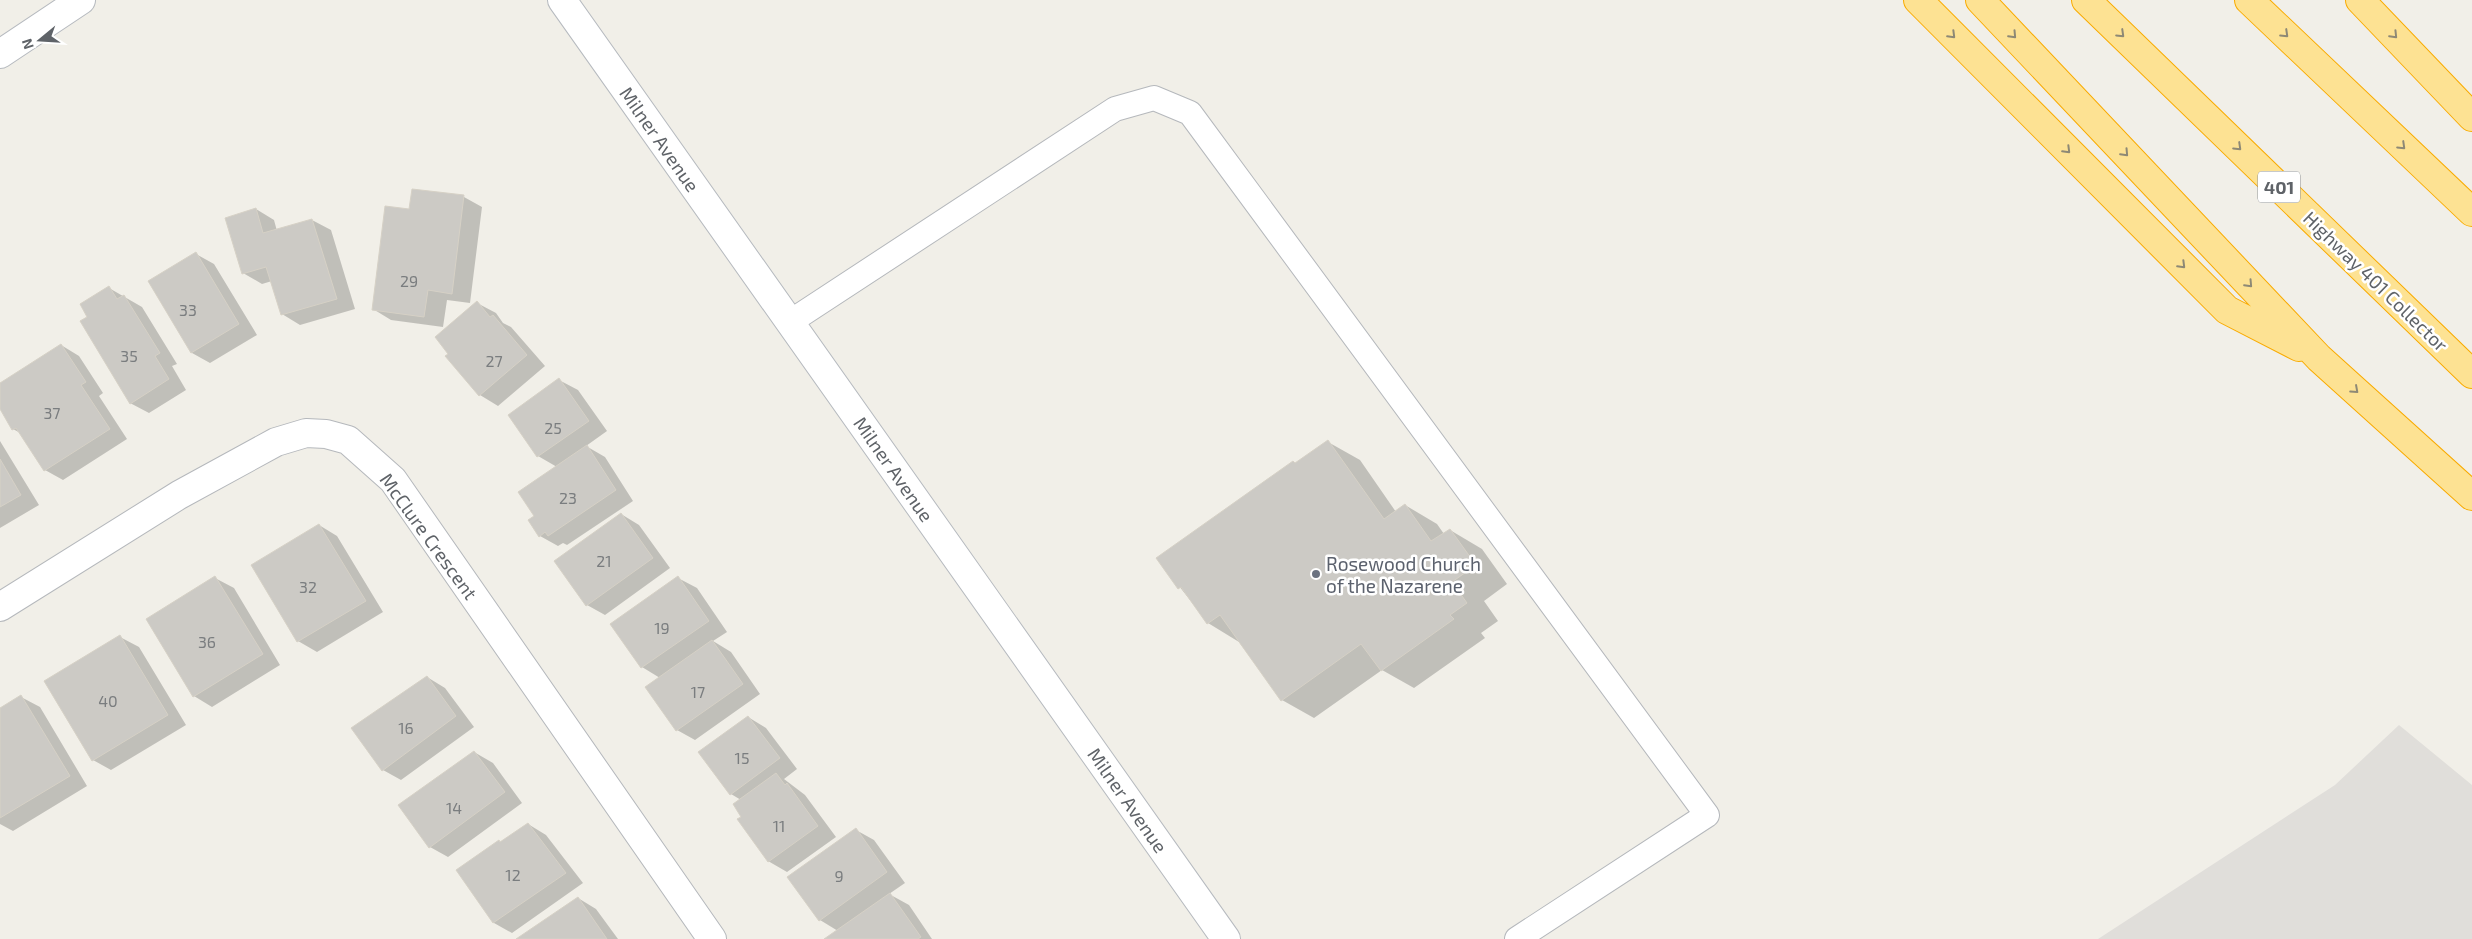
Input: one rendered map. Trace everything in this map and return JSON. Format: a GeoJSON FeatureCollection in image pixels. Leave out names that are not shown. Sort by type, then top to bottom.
{"type":"FeatureCollection","features":[{"type":"Feature","properties":{"kind":"highway"},"geometry":{"type":"LineString","coordinates":[[1918,0],[2227,310],[2319,358]]}},
{"type":"Feature","properties":{"kind":"highway"},"geometry":{"type":"LineString","coordinates":[[1980,0],[2319,358],[2472,496]]}},
{"type":"Feature","properties":{"kind":"highway","name":"Highway 401 Collector"},"geometry":{"type":"LineString","coordinates":[[2086,0],[2472,374]]}},
{"type":"Feature","properties":{"kind":"highway"},"geometry":{"type":"LineString","coordinates":[[2250,0],[2472,212]]}},
{"type":"Feature","properties":{"kind":"highway"},"geometry":{"type":"LineString","coordinates":[[2360,0],[2472,116]]}},
{"type":"Feature","properties":{"kind":"main road"},"geometry":{"type":"LineString","coordinates":[[0,54],[80,0]]}},
{"type":"Feature","properties":{"kind":"main road","name":"Milner Avenue"},"geometry":{"type":"LineString","coordinates":[[562,0],[1226,939]]}},
{"type":"Feature","properties":{"kind":"main road","name":"McClure Crescent"},"geometry":{"type":"LineString","coordinates":[[0,607],[179,496],[276,442],[306,433],[326,434],[348,440],[393,480],[712,939]]}},
{"type":"Feature","properties":{"kind":"lane"},"geometry":{"type":"LineString","coordinates":[[790,322],[1115,109],[1154,98],[1190,113],[1707,815],[1518,939]]}},
{"type":"Feature","properties":{"kind":"shaded area"},"geometry":{"type":"Polygon","coordinates":[[[2399,725],[2472,785],[2472,939],[2098,939],[2335,785],[2399,725]]]}},
{"type":"Feature","properties":{"kind":"building"},"geometry":{"type":"Polygon","coordinates":[[[412,189],[464,195],[452,294],[428,290],[424,317],[372,310],[385,206],[409,209],[412,189]]]}},
{"type":"Feature","properties":{"kind":"building"},"geometry":{"type":"Polygon","coordinates":[[[256,208],[263,233],[312,219],[337,299],[281,315],[266,267],[242,274],[225,218],[256,208]]]}},
{"type":"Feature","properties":{"kind":"building"},"geometry":{"type":"Polygon","coordinates":[[[196,252],[239,324],[191,353],[148,281],[196,252]]]}},
{"type":"Feature","properties":{"kind":"building"},"geometry":{"type":"Polygon","coordinates":[[[109,286],[117,299],[124,295],[160,353],[155,356],[169,379],[130,404],[80,321],[87,317],[80,304],[109,286]]]}},
{"type":"Feature","properties":{"kind":"building"},"geometry":{"type":"Polygon","coordinates":[[[477,301],[490,317],[493,315],[527,355],[479,396],[445,356],[448,354],[435,337],[477,301]]]}},
{"type":"Feature","properties":{"kind":"building"},"geometry":{"type":"Polygon","coordinates":[[[61,344],[86,382],[81,385],[110,429],[44,471],[16,428],[12,430],[0,409],[0,383],[61,344]]]}},
{"type":"Feature","properties":{"kind":"building"},"geometry":{"type":"Polygon","coordinates":[[[559,378],[589,421],[537,457],[508,415],[559,378]]]}},
{"type":"Feature","properties":{"kind":"building","name":"Rosewood Church of the Nazarene"},"geometry":{"type":"Polygon","coordinates":[[[1328,440],[1384,519],[1405,504],[1431,541],[1450,529],[1476,565],[1452,582],[1467,603],[1450,615],[1454,619],[1381,671],[1361,644],[1281,701],[1220,615],[1207,624],[1181,587],[1178,589],[1156,558],[1293,461],[1295,463],[1328,440]]]}},
{"type":"Feature","properties":{"kind":"building"},"geometry":{"type":"Polygon","coordinates":[[[587,445],[616,490],[548,536],[545,532],[539,537],[528,520],[534,516],[518,492],[587,445]]]}},
{"type":"Feature","properties":{"kind":"building"},"geometry":{"type":"Polygon","coordinates":[[[0,459],[21,495],[0,507],[0,459]]]}},
{"type":"Feature","properties":{"kind":"building"},"geometry":{"type":"Polygon","coordinates":[[[621,513],[653,558],[586,606],[554,561],[621,513]]]}},
{"type":"Feature","properties":{"kind":"building"},"geometry":{"type":"Polygon","coordinates":[[[319,524],[366,601],[297,642],[251,565],[319,524]]]}},
{"type":"Feature","properties":{"kind":"building"},"geometry":{"type":"Polygon","coordinates":[[[215,576],[263,654],[193,697],[146,619],[215,576]]]}},
{"type":"Feature","properties":{"kind":"building"},"geometry":{"type":"Polygon","coordinates":[[[678,576],[709,621],[641,668],[610,624],[678,576]]]}},
{"type":"Feature","properties":{"kind":"building"},"geometry":{"type":"Polygon","coordinates":[[[120,635],[168,715],[92,761],[44,681],[120,635]]]}},
{"type":"Feature","properties":{"kind":"building"},"geometry":{"type":"Polygon","coordinates":[[[712,640],[743,684],[676,731],[645,687],[712,640]]]}},
{"type":"Feature","properties":{"kind":"building"},"geometry":{"type":"Polygon","coordinates":[[[427,676],[456,716],[382,771],[351,728],[427,676]]]}},
{"type":"Feature","properties":{"kind":"building"},"geometry":{"type":"Polygon","coordinates":[[[21,695],[70,776],[0,818],[0,708],[21,695]]]}},
{"type":"Feature","properties":{"kind":"building"},"geometry":{"type":"Polygon","coordinates":[[[748,716],[780,758],[730,795],[698,752],[748,716]]]}},
{"type":"Feature","properties":{"kind":"building"},"geometry":{"type":"Polygon","coordinates":[[[474,751],[505,792],[429,848],[398,805],[474,751]]]}},
{"type":"Feature","properties":{"kind":"building"},"geometry":{"type":"Polygon","coordinates":[[[776,773],[785,785],[787,783],[818,826],[768,862],[737,819],[741,817],[733,804],[776,773]]]}},
{"type":"Feature","properties":{"kind":"building"},"geometry":{"type":"Polygon","coordinates":[[[528,823],[566,873],[493,923],[456,870],[499,840],[500,842],[528,823]]]}},
{"type":"Feature","properties":{"kind":"building"},"geometry":{"type":"Polygon","coordinates":[[[856,828],[887,872],[819,921],[787,877],[856,828]]]}},
{"type":"Feature","properties":{"kind":"building"},"geometry":{"type":"Polygon","coordinates":[[[890,893],[921,937],[918,939],[824,939],[890,893]]]}},
{"type":"Feature","properties":{"kind":"building"},"geometry":{"type":"Polygon","coordinates":[[[578,897],[607,939],[516,939],[578,897]]]}},
{"type":"Feature","properties":{"kind":"place","name":"Rosewood Church of the Nazarene"},"geometry":{"type":"Point","coordinates":[1316,574]}}]}
